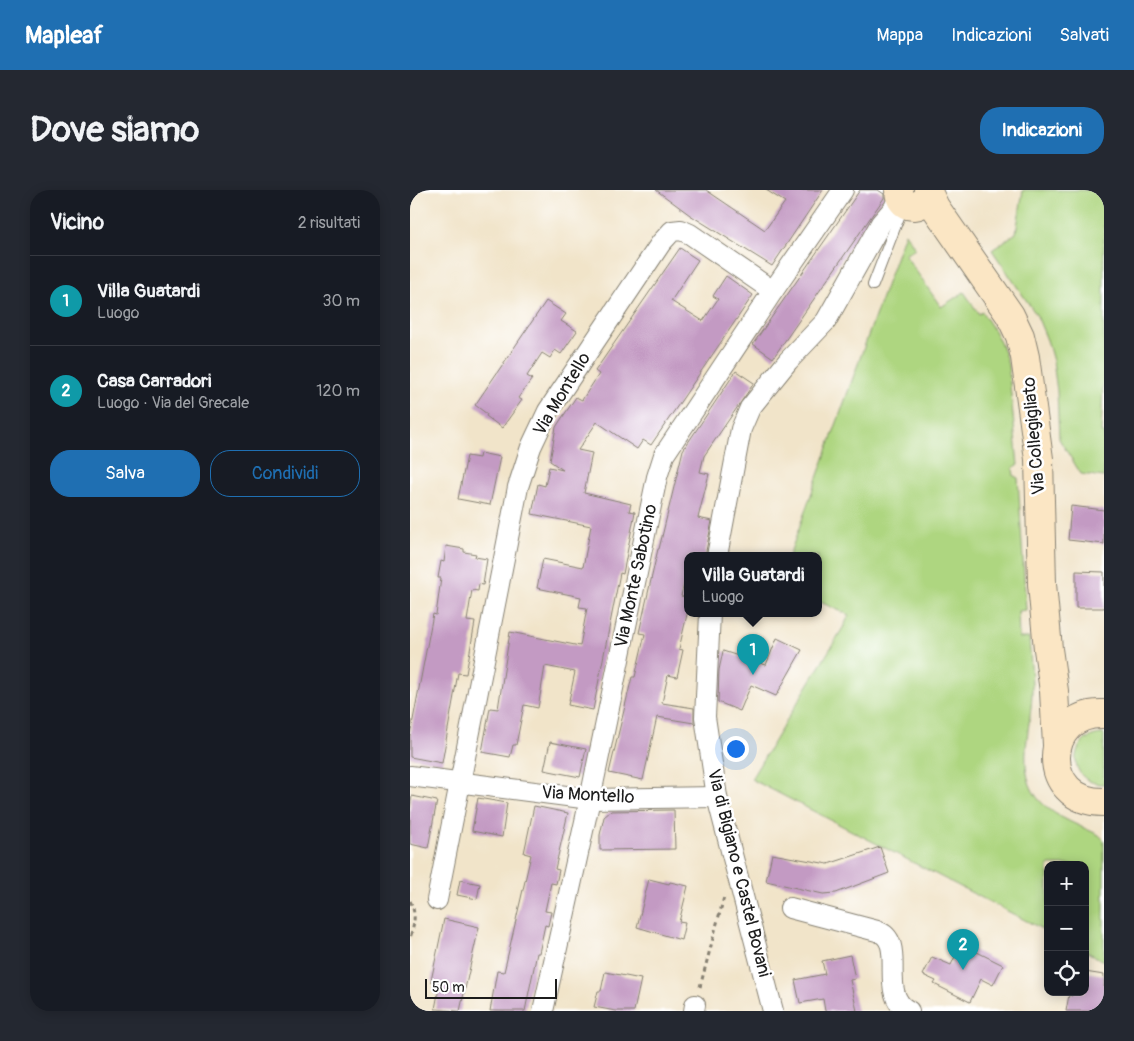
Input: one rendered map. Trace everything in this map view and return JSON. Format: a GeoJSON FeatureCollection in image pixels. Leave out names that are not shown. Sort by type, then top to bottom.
{"type":"FeatureCollection","features":[{"type":"Feature","properties":{"kind":"main road","name":"Via Collegigliato"},"geometry":{"type":"LineString","coordinates":[[914,198],[1010,315],[1020,336],[1025,357],[1039,459],[1042,584],[1054,691],[1056,761],[1060,777],[1069,791],[1097,805]]}},
{"type":"Feature","properties":{"kind":"main road"},"geometry":{"type":"LineString","coordinates":[[1054,691],[1096,715]]}},
{"type":"Feature","properties":{"kind":"main road"},"geometry":{"type":"LineString","coordinates":[[1057,745],[1069,726],[1078,720],[1096,715]]}},
{"type":"Feature","properties":{"kind":"street","name":"Via Monte Sabotino"},"geometry":{"type":"LineString","coordinates":[[543,1011],[590,799],[655,487],[664,455],[773,291],[844,190]]}},
{"type":"Feature","properties":{"kind":"street"},"geometry":{"type":"LineString","coordinates":[[718,552],[741,429],[750,408],[788,361],[826,321],[881,223],[914,198]]}},
{"type":"Feature","properties":{"kind":"street","name":"Via Montello"},"geometry":{"type":"LineString","coordinates":[[437,900],[518,487],[531,447],[558,393],[660,243],[672,231],[681,230],[690,234],[773,291]]}},
{"type":"Feature","properties":{"kind":"street","name":"Via di Bigiano e Castel Bovani"},"geometry":{"type":"LineString","coordinates":[[710,617],[705,717],[717,797],[773,1011]]}},
{"type":"Feature","properties":{"kind":"street","name":"Via Montello"},"geometry":{"type":"LineString","coordinates":[[410,776],[590,799],[717,797]]}},
{"type":"Feature","properties":{"kind":"street"},"geometry":{"type":"LineString","coordinates":[[790,908],[886,935],[892,948],[894,992],[900,1004],[909,1011]]}},
{"type":"Feature","properties":{"kind":"lane"},"geometry":{"type":"LineString","coordinates":[[873,285],[899,217],[914,198]]}},
{"type":"Feature","properties":{"kind":"path"},"geometry":{"type":"LineString","coordinates":[[694,1008],[724,893]]}},
{"type":"Feature","properties":{"kind":"path"},"geometry":{"type":"LineString","coordinates":[[410,902],[414,909],[414,927],[410,938]]}},
{"type":"Feature","properties":{"kind":"green space"},"geometry":{"type":"Polygon","coordinates":[[[1023,190],[1104,190],[1104,362],[1101,433],[1104,433],[1104,477],[1081,474],[1059,439],[1057,391],[1053,361],[1047,340],[1037,316],[992,250],[1016,233],[1023,190]]]}},
{"type":"Feature","properties":{"kind":"green space"},"geometry":{"type":"Polygon","coordinates":[[[905,233],[915,248],[905,255],[941,307],[964,292],[979,314],[982,312],[990,325],[1001,344],[1008,365],[1018,465],[1013,468],[1014,476],[1018,478],[1026,610],[1018,611],[1019,638],[1029,638],[1032,675],[1026,748],[1028,778],[1033,791],[1048,808],[1099,835],[1104,840],[1104,961],[1089,953],[1089,861],[1044,861],[1044,930],[751,779],[849,615],[822,603],[822,552],[790,552],[905,233]]]}},
{"type":"Feature","properties":{"kind":"green space"},"geometry":{"type":"Polygon","coordinates":[[[1104,734],[1104,784],[1092,782],[1084,777],[1078,770],[1076,761],[1077,752],[1081,744],[1089,737],[1104,734]]]}},
{"type":"Feature","properties":{"kind":"building"},"geometry":{"type":"Polygon","coordinates":[[[656,190],[706,190],[765,230],[785,202],[766,190],[823,190],[772,266],[690,215],[656,190]]]}},
{"type":"Feature","properties":{"kind":"building"},"geometry":{"type":"Polygon","coordinates":[[[860,190],[878,190],[884,194],[884,198],[773,358],[753,344],[860,190]]]}},
{"type":"Feature","properties":{"kind":"building"},"geometry":{"type":"Polygon","coordinates":[[[680,248],[698,260],[671,301],[703,321],[718,299],[713,296],[726,276],[753,295],[651,445],[643,440],[637,449],[597,422],[578,450],[592,453],[584,493],[631,504],[629,511],[635,512],[623,574],[620,573],[593,710],[568,705],[575,672],[545,666],[538,708],[524,705],[516,745],[513,745],[510,757],[482,752],[490,708],[498,709],[510,632],[580,646],[587,608],[579,607],[581,597],[537,588],[543,559],[583,567],[591,526],[532,514],[538,484],[545,486],[549,467],[563,470],[550,461],[556,427],[576,397],[582,400],[599,374],[595,371],[680,248]]]}},
{"type":"Feature","properties":{"kind":"building"},"geometry":{"type":"Polygon","coordinates":[[[546,301],[566,314],[561,321],[577,331],[561,354],[555,350],[550,358],[542,353],[527,376],[532,379],[518,398],[522,400],[502,428],[475,405],[546,301]]]}},
{"type":"Feature","properties":{"kind":"building"},"geometry":{"type":"Polygon","coordinates":[[[736,371],[754,383],[704,456],[700,472],[709,474],[698,518],[712,521],[706,552],[684,552],[684,584],[681,596],[684,597],[684,617],[686,617],[679,649],[683,650],[677,677],[668,675],[662,703],[694,708],[694,723],[657,717],[643,780],[609,773],[632,677],[635,677],[645,634],[639,633],[683,450],[736,371]]]}},
{"type":"Feature","properties":{"kind":"building"},"geometry":{"type":"Polygon","coordinates":[[[480,453],[500,457],[490,505],[458,499],[467,456],[479,458],[480,453]]]}},
{"type":"Feature","properties":{"kind":"building"},"geometry":{"type":"Polygon","coordinates":[[[1071,506],[1104,510],[1104,544],[1068,540],[1071,506]]]}},
{"type":"Feature","properties":{"kind":"building"},"geometry":{"type":"Polygon","coordinates":[[[446,546],[464,549],[464,552],[476,554],[475,557],[487,559],[483,585],[479,584],[478,591],[472,590],[467,621],[475,622],[466,674],[458,673],[442,763],[410,757],[410,736],[433,614],[436,615],[441,578],[438,578],[441,561],[444,562],[446,546]]]}},
{"type":"Feature","properties":{"kind":"building"},"geometry":{"type":"Polygon","coordinates":[[[1076,571],[1104,572],[1104,608],[1076,608],[1076,571]]]}},
{"type":"Feature","properties":{"kind":"building"},"geometry":{"type":"Polygon","coordinates":[[[777,638],[802,650],[776,696],[751,685],[740,711],[718,702],[719,670],[723,651],[766,665],[777,638]]]}},
{"type":"Feature","properties":{"kind":"building"},"geometry":{"type":"Polygon","coordinates":[[[550,742],[586,749],[580,777],[544,770],[550,742]]]}},
{"type":"Feature","properties":{"kind":"building"},"geometry":{"type":"Polygon","coordinates":[[[412,796],[437,801],[428,848],[410,844],[412,796]]]}},
{"type":"Feature","properties":{"kind":"building"},"geometry":{"type":"Polygon","coordinates":[[[478,798],[507,803],[502,837],[472,831],[478,798]]]}},
{"type":"Feature","properties":{"kind":"building"},"geometry":{"type":"Polygon","coordinates":[[[534,806],[568,813],[555,869],[559,870],[556,884],[551,883],[545,911],[551,912],[548,926],[545,925],[539,953],[537,953],[525,1011],[490,1011],[497,971],[504,972],[531,855],[524,853],[534,806]]]}},
{"type":"Feature","properties":{"kind":"building"},"geometry":{"type":"Polygon","coordinates":[[[674,810],[675,849],[600,850],[600,835],[604,817],[611,811],[674,810]]]}},
{"type":"Feature","properties":{"kind":"building"},"geometry":{"type":"Polygon","coordinates":[[[880,847],[889,873],[836,893],[823,894],[766,881],[772,854],[828,864],[880,847]]]}},
{"type":"Feature","properties":{"kind":"building"},"geometry":{"type":"Polygon","coordinates":[[[649,879],[688,886],[679,922],[685,923],[681,940],[637,927],[649,879]]]}},
{"type":"Feature","properties":{"kind":"building"},"geometry":{"type":"Polygon","coordinates":[[[460,880],[480,884],[477,899],[457,895],[460,880]]]}},
{"type":"Feature","properties":{"kind":"building"},"geometry":{"type":"Polygon","coordinates":[[[444,919],[479,927],[460,1011],[435,1009],[440,983],[431,981],[444,919]]]}},
{"type":"Feature","properties":{"kind":"building"},"geometry":{"type":"Polygon","coordinates":[[[961,944],[1003,965],[993,985],[981,979],[970,1002],[934,984],[936,981],[923,975],[932,957],[951,965],[961,944]]]}},
{"type":"Feature","properties":{"kind":"building"},"geometry":{"type":"Polygon","coordinates":[[[850,955],[855,979],[850,980],[857,1011],[825,1011],[823,999],[800,1003],[795,980],[825,974],[822,961],[850,955]]]}},
{"type":"Feature","properties":{"kind":"building"},"geometry":{"type":"Polygon","coordinates":[[[605,972],[641,979],[634,1011],[616,1011],[594,1007],[598,991],[601,991],[605,972]]]}},
{"type":"Feature","properties":{"kind":"building"},"geometry":{"type":"Polygon","coordinates":[[[1089,973],[1104,975],[1102,1011],[1066,1011],[1069,996],[1089,996],[1089,973]]]}},
{"type":"Feature","properties":{"kind":"place","name":"Villa Guatardi"},"geometry":{"type":"Point","coordinates":[753,675]}},
{"type":"Feature","properties":{"kind":"place","name":"Casa Carradori"},"geometry":{"type":"Point","coordinates":[963,970]}}]}
